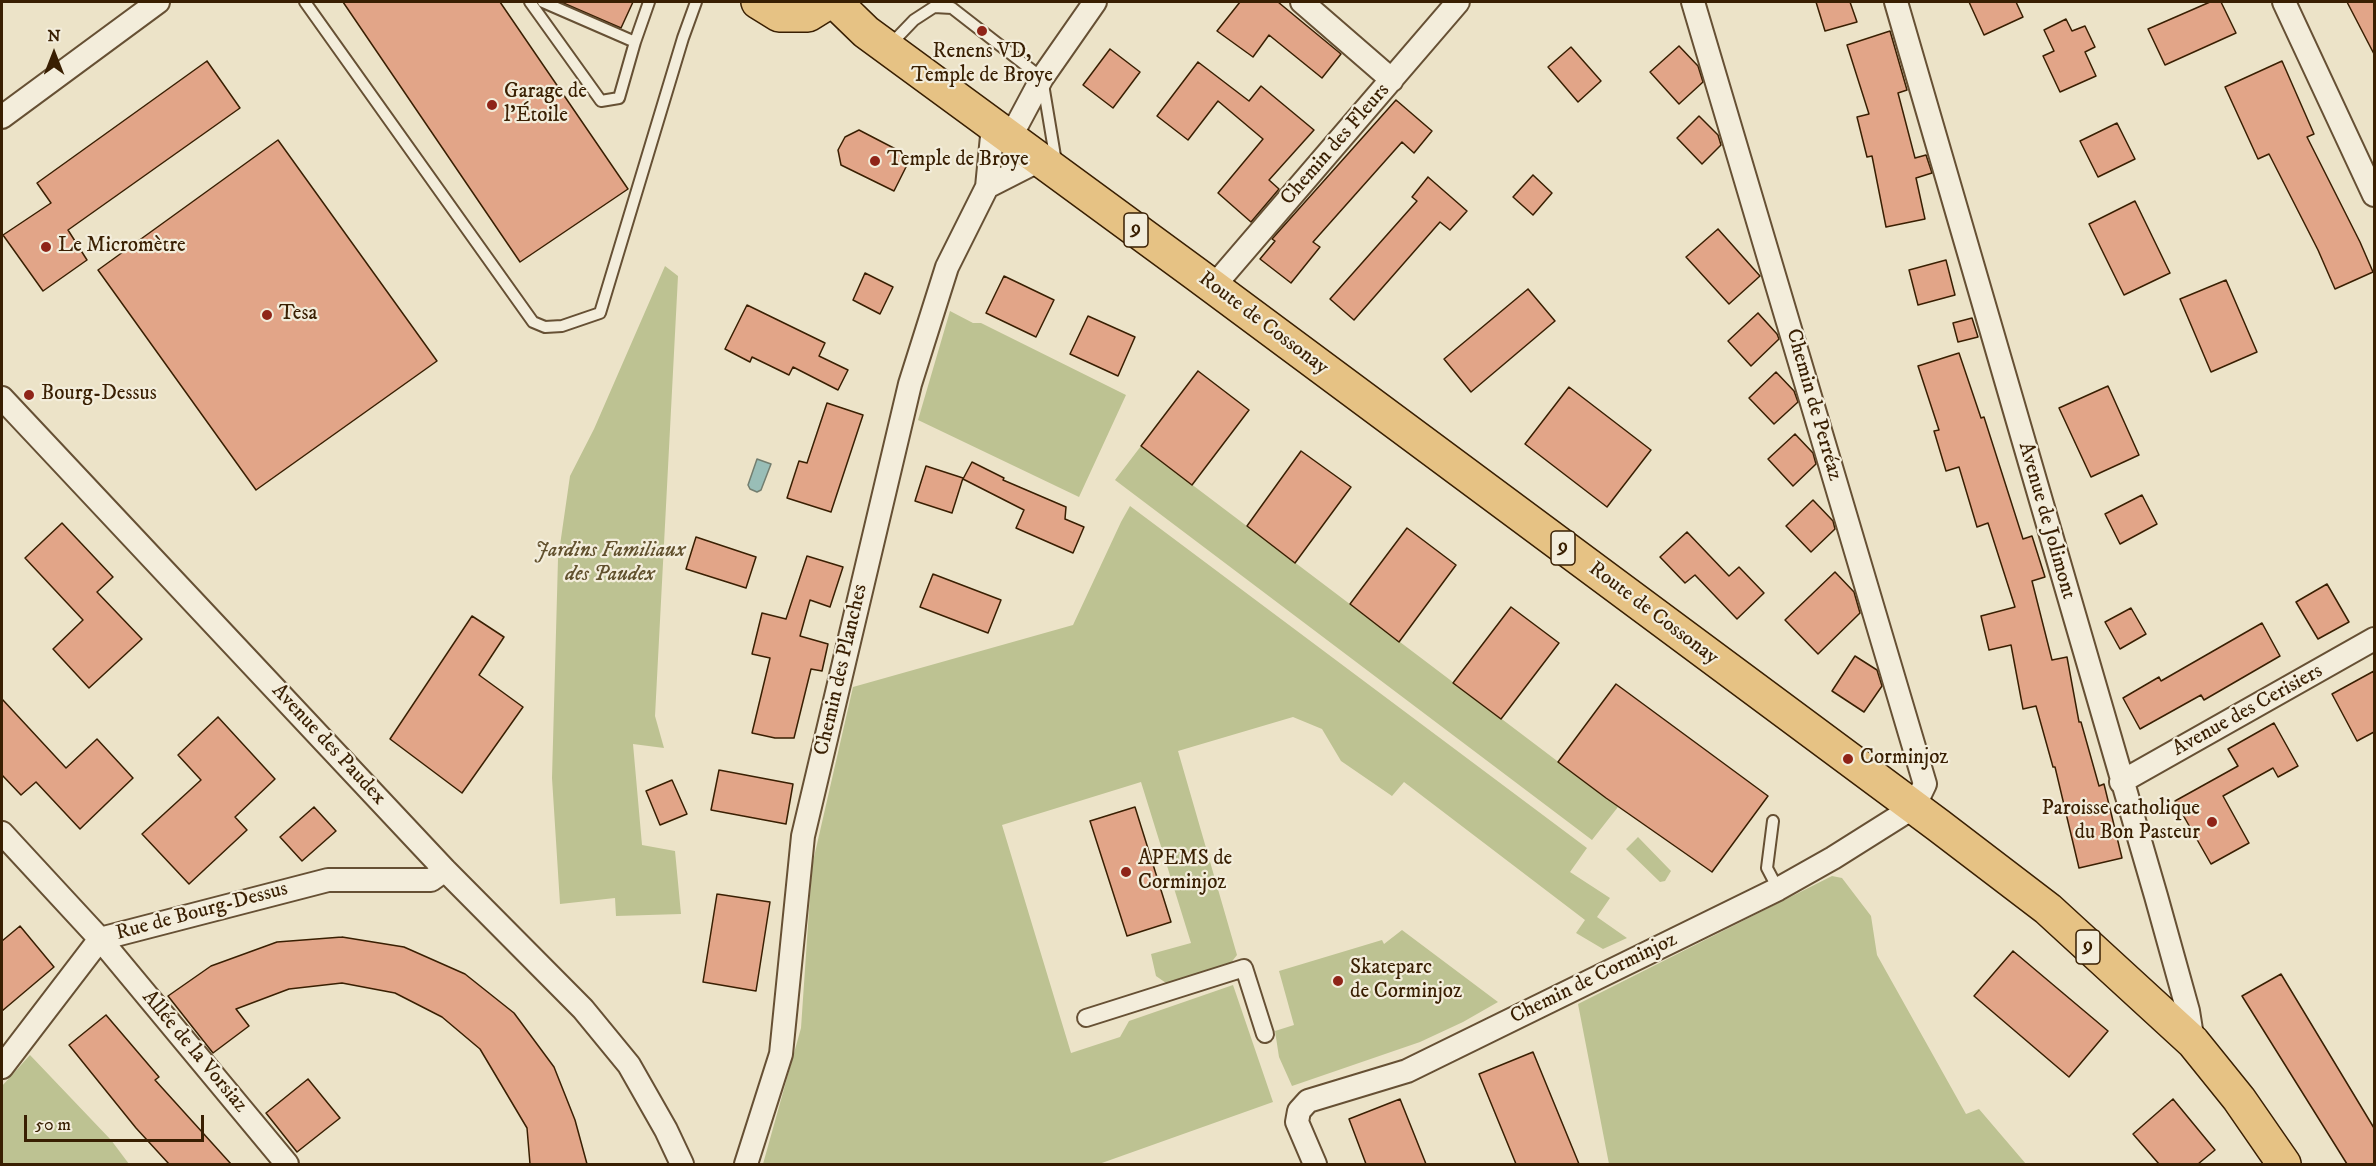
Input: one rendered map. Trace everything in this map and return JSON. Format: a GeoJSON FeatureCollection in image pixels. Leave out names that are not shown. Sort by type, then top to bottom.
{"type":"FeatureCollection","features":[{"type":"Feature","properties":{"kind":"main road"},"geometry":{"type":"LineString","coordinates":[[758,2],[779,15],[808,15],[829,2]]}},
{"type":"Feature","properties":{"kind":"main road","name":"Route de Cossonay"},"geometry":{"type":"LineString","coordinates":[[835,2],[866,32],[1914,807],[2048,909],[2193,1042],[2239,1099],[2284,1164]]}},
{"type":"Feature","properties":{"kind":"street"},"geometry":{"type":"LineString","coordinates":[[2,117],[158,2]]}},
{"type":"Feature","properties":{"kind":"street"},"geometry":{"type":"LineString","coordinates":[[1001,132],[1095,2]]}},
{"type":"Feature","properties":{"kind":"street"},"geometry":{"type":"LineString","coordinates":[[1302,2],[1392,80]]}},
{"type":"Feature","properties":{"kind":"street","name":"Chemin des Fleurs"},"geometry":{"type":"LineString","coordinates":[[1213,287],[1458,2]]}},
{"type":"Feature","properties":{"kind":"street","name":"Chemin de Perréaz"},"geometry":{"type":"LineString","coordinates":[[1693,2],[1925,784],[1914,807]]}},
{"type":"Feature","properties":{"kind":"street","name":"Avenue de Jolimont"},"geometry":{"type":"LineString","coordinates":[[1896,2],[2188,1011],[2193,1042]]}},
{"type":"Feature","properties":{"kind":"street"},"geometry":{"type":"LineString","coordinates":[[2284,2],[2374,195]]}},
{"type":"Feature","properties":{"kind":"street","name":"Chemin des Planches"},"geometry":{"type":"LineString","coordinates":[[746,1164],[781,1054],[803,836],[907,394],[947,267],[987,187],[1001,132]]}},
{"type":"Feature","properties":{"kind":"street"},"geometry":{"type":"LineString","coordinates":[[987,187],[1049,167]]}},
{"type":"Feature","properties":{"kind":"street","name":"Avenue des Paudex"},"geometry":{"type":"LineString","coordinates":[[2,398],[445,870],[607,1036],[648,1096],[682,1164]]}},
{"type":"Feature","properties":{"kind":"street","name":"Avenue des Cerisiers"},"geometry":{"type":"LineString","coordinates":[[2121,782],[2374,639]]}},
{"type":"Feature","properties":{"kind":"street","name":"Chemin de Corminjoz"},"geometry":{"type":"LineString","coordinates":[[1311,1155],[1297,1122],[1299,1111],[1308,1101],[1407,1071],[1778,889],[1833,858],[1914,807]]}},
{"type":"Feature","properties":{"kind":"street","name":"Rue de Bourg-Dessus"},"geometry":{"type":"LineString","coordinates":[[2,833],[100,939],[328,880],[431,880],[445,870]]}},
{"type":"Feature","properties":{"kind":"street"},"geometry":{"type":"LineString","coordinates":[[2,1066],[100,939]]}},
{"type":"Feature","properties":{"kind":"street","name":"Allée de la Vorsiaz"},"geometry":{"type":"LineString","coordinates":[[100,939],[287,1164]]}},
{"type":"Feature","properties":{"kind":"street"},"geometry":{"type":"LineString","coordinates":[[1086,1018],[1244,968],[1264,1034]]}},
{"type":"Feature","properties":{"kind":"lane"},"geometry":{"type":"LineString","coordinates":[[305,2],[533,322],[545,327],[562,326],[600,313],[683,38],[696,2]]}},
{"type":"Feature","properties":{"kind":"lane"},"geometry":{"type":"LineString","coordinates":[[530,2],[601,101],[619,98],[649,2]]}},
{"type":"Feature","properties":{"kind":"lane"},"geometry":{"type":"LineString","coordinates":[[543,2],[635,42]]}},
{"type":"Feature","properties":{"kind":"lane"},"geometry":{"type":"LineString","coordinates":[[888,47],[914,20],[934,7],[952,8],[1042,78],[1049,167]]}},
{"type":"Feature","properties":{"kind":"lane"},"geometry":{"type":"LineString","coordinates":[[1773,821],[1767,867],[1778,889]]}},
{"type":"Feature","properties":{"kind":"green space","name":"Jardins Familiaux des Paudex"},"geometry":{"type":"Polygon","coordinates":[[[665,266],[678,276],[655,716],[664,748],[633,744],[642,845],[675,851],[681,914],[616,916],[615,898],[560,904],[552,778],[558,559],[570,476],[594,429],[665,266]]]}},
{"type":"Feature","properties":{"kind":"green space"},"geometry":{"type":"Polygon","coordinates":[[[950,311],[973,323],[981,323],[1126,395],[1079,497],[918,420],[950,311]]]}},
{"type":"Feature","properties":{"kind":"green space"},"geometry":{"type":"Polygon","coordinates":[[[1141,446],[1618,807],[1592,840],[1115,480],[1141,446]]]}},
{"type":"Feature","properties":{"kind":"green space"},"geometry":{"type":"Polygon","coordinates":[[[1130,506],[1587,848],[1570,872],[1610,898],[1597,917],[1627,938],[1603,949],[1576,933],[1585,920],[1404,782],[1392,796],[1341,761],[1322,729],[1293,717],[1178,751],[1237,955],[1230,964],[1166,983],[1156,976],[1151,954],[1191,943],[1141,782],[1002,825],[1071,1053],[1120,1037],[1129,1021],[1233,985],[1273,1102],[1099,1164],[763,1164],[801,1028],[812,866],[853,687],[1073,625],[1130,506]]]}},
{"type":"Feature","properties":{"kind":"green space"},"geometry":{"type":"Polygon","coordinates":[[[1638,837],[1671,871],[1665,881],[1660,882],[1626,849],[1638,837]]]}},
{"type":"Feature","properties":{"kind":"green space"},"geometry":{"type":"Polygon","coordinates":[[[1832,876],[1842,878],[1871,916],[1877,955],[1966,1114],[1979,1109],[2026,1164],[1609,1164],[1578,1004],[1832,876]]]}},
{"type":"Feature","properties":{"kind":"green space"},"geometry":{"type":"Polygon","coordinates":[[[1402,930],[1498,1002],[1463,1022],[1420,1042],[1292,1086],[1279,1057],[1275,1031],[1294,1025],[1279,971],[1382,940],[1384,944],[1402,930]]]}},
{"type":"Feature","properties":{"kind":"green space"},"geometry":{"type":"Polygon","coordinates":[[[30,1055],[111,1140],[129,1164],[2,1164],[2,1086],[30,1055]]]}},
{"type":"Feature","properties":{"kind":"water"},"geometry":{"type":"Polygon","coordinates":[[[757,459],[771,464],[761,490],[757,492],[750,489],[748,485],[757,459]]]}},
{"type":"Feature","properties":{"kind":"building","name":"Garage de l'Étoile"},"geometry":{"type":"Polygon","coordinates":[[[343,2],[500,2],[628,189],[520,262],[343,2]]]}},
{"type":"Feature","properties":{"kind":"building"},"geometry":{"type":"Polygon","coordinates":[[[561,2],[633,2],[621,28],[561,2]]]}},
{"type":"Feature","properties":{"kind":"building"},"geometry":{"type":"Polygon","coordinates":[[[1240,2],[1278,2],[1341,54],[1322,78],[1269,35],[1253,57],[1217,31],[1240,2]]]}},
{"type":"Feature","properties":{"kind":"building"},"geometry":{"type":"Polygon","coordinates":[[[1816,2],[1850,2],[1857,22],[1825,31],[1816,2]]]}},
{"type":"Feature","properties":{"kind":"building"},"geometry":{"type":"Polygon","coordinates":[[[1969,2],[2016,2],[2023,17],[1984,35],[1969,2]]]}},
{"type":"Feature","properties":{"kind":"building"},"geometry":{"type":"Polygon","coordinates":[[[2210,2],[2221,2],[2236,33],[2165,65],[2148,29],[2210,2]]]}},
{"type":"Feature","properties":{"kind":"building"},"geometry":{"type":"Polygon","coordinates":[[[2347,2],[2374,2],[2374,54],[2347,2]]]}},
{"type":"Feature","properties":{"kind":"building"},"geometry":{"type":"Polygon","coordinates":[[[2066,19],[2072,31],[2085,26],[2095,47],[2085,52],[2096,76],[2060,92],[2043,56],[2054,51],[2044,30],[2066,19]]]}},
{"type":"Feature","properties":{"kind":"building"},"geometry":{"type":"Polygon","coordinates":[[[1890,31],[1907,90],[1898,93],[1915,158],[1926,155],[1932,173],[1916,178],[1925,219],[1886,227],[1872,156],[1867,157],[1857,117],[1869,114],[1847,45],[1890,31]]]}},
{"type":"Feature","properties":{"kind":"building"},"geometry":{"type":"Polygon","coordinates":[[[1679,46],[1698,66],[1703,82],[1679,104],[1650,72],[1679,46]]]}},
{"type":"Feature","properties":{"kind":"building"},"geometry":{"type":"Polygon","coordinates":[[[1571,47],[1601,81],[1578,102],[1548,67],[1571,47]]]}},
{"type":"Feature","properties":{"kind":"building"},"geometry":{"type":"Polygon","coordinates":[[[1110,49],[1140,72],[1113,108],[1083,85],[1110,49]]]}},
{"type":"Feature","properties":{"kind":"building"},"geometry":{"type":"Polygon","coordinates":[[[207,61],[240,108],[68,230],[87,260],[43,291],[3,235],[51,203],[37,183],[207,61]]]}},
{"type":"Feature","properties":{"kind":"building"},"geometry":{"type":"Polygon","coordinates":[[[2282,61],[2314,134],[2307,137],[2373,272],[2335,289],[2318,250],[2269,154],[2258,159],[2225,87],[2282,61]]]}},
{"type":"Feature","properties":{"kind":"building"},"geometry":{"type":"Polygon","coordinates":[[[1198,62],[1249,101],[1261,86],[1314,130],[1269,180],[1279,189],[1251,222],[1218,193],[1263,139],[1218,101],[1188,140],[1157,116],[1198,62]]]}},
{"type":"Feature","properties":{"kind":"building"},"geometry":{"type":"Polygon","coordinates":[[[1396,100],[1432,131],[1414,153],[1402,142],[1313,242],[1320,247],[1291,283],[1260,259],[1275,241],[1272,239],[1396,100]]]}},
{"type":"Feature","properties":{"kind":"building"},"geometry":{"type":"Polygon","coordinates":[[[1699,116],[1718,135],[1721,145],[1702,164],[1677,138],[1699,116]]]}},
{"type":"Feature","properties":{"kind":"building"},"geometry":{"type":"Polygon","coordinates":[[[2117,123],[2135,159],[2098,177],[2080,141],[2117,123]]]}},
{"type":"Feature","properties":{"kind":"building","name":"Temple de Broye"},"geometry":{"type":"Polygon","coordinates":[[[859,130],[911,157],[894,191],[841,165],[838,150],[845,137],[859,130]]]}},
{"type":"Feature","properties":{"kind":"building","name":"Tesa"},"geometry":{"type":"Polygon","coordinates":[[[278,140],[437,361],[256,490],[98,270],[278,140]]]}},
{"type":"Feature","properties":{"kind":"building"},"geometry":{"type":"Polygon","coordinates":[[[1533,175],[1552,193],[1533,215],[1513,197],[1533,175]]]}},
{"type":"Feature","properties":{"kind":"building"},"geometry":{"type":"Polygon","coordinates":[[[1428,177],[1467,211],[1450,230],[1440,222],[1354,320],[1330,299],[1417,201],[1412,197],[1428,177]]]}},
{"type":"Feature","properties":{"kind":"building"},"geometry":{"type":"Polygon","coordinates":[[[2135,201],[2170,273],[2124,295],[2089,224],[2135,201]]]}},
{"type":"Feature","properties":{"kind":"building"},"geometry":{"type":"Polygon","coordinates":[[[1718,229],[1760,276],[1729,304],[1686,257],[1718,229]]]}},
{"type":"Feature","properties":{"kind":"building"},"geometry":{"type":"Polygon","coordinates":[[[1946,260],[1955,295],[1918,305],[1909,270],[1946,260]]]}},
{"type":"Feature","properties":{"kind":"building"},"geometry":{"type":"Polygon","coordinates":[[[865,273],[893,287],[880,314],[853,300],[865,273]]]}},
{"type":"Feature","properties":{"kind":"building"},"geometry":{"type":"Polygon","coordinates":[[[1004,276],[1054,300],[1036,337],[986,313],[1004,276]]]}},
{"type":"Feature","properties":{"kind":"building"},"geometry":{"type":"Polygon","coordinates":[[[2226,280],[2257,352],[2211,372],[2180,299],[2226,280]]]}},
{"type":"Feature","properties":{"kind":"building"},"geometry":{"type":"Polygon","coordinates":[[[1528,289],[1555,321],[1471,392],[1444,359],[1528,289]]]}},
{"type":"Feature","properties":{"kind":"building"},"geometry":{"type":"Polygon","coordinates":[[[747,305],[825,343],[819,356],[848,370],[838,390],[793,367],[789,375],[752,357],[750,362],[725,349],[747,305]]]}},
{"type":"Feature","properties":{"kind":"building"},"geometry":{"type":"Polygon","coordinates":[[[1758,313],[1779,339],[1751,366],[1728,341],[1758,313]]]}},
{"type":"Feature","properties":{"kind":"building"},"geometry":{"type":"Polygon","coordinates":[[[1088,316],[1135,337],[1118,376],[1070,354],[1088,316]]]}},
{"type":"Feature","properties":{"kind":"building"},"geometry":{"type":"Polygon","coordinates":[[[1972,318],[1978,337],[1958,342],[1953,323],[1972,318]]]}},
{"type":"Feature","properties":{"kind":"building"},"geometry":{"type":"Polygon","coordinates":[[[1959,353],[1981,418],[1984,417],[2023,539],[2032,536],[2045,577],[2032,581],[2052,660],[2067,657],[2079,722],[2081,722],[2099,786],[2104,784],[2122,858],[2079,868],[2055,767],[2053,767],[2036,706],[2023,709],[2011,645],[1989,650],[1981,616],[2015,607],[1988,523],[1977,527],[1959,467],[1946,471],[1934,431],[1939,430],[1918,366],[1959,353]]]}},
{"type":"Feature","properties":{"kind":"building"},"geometry":{"type":"Polygon","coordinates":[[[1198,371],[1249,410],[1192,485],[1141,446],[1198,371]]]}},
{"type":"Feature","properties":{"kind":"building"},"geometry":{"type":"Polygon","coordinates":[[[1776,372],[1794,391],[1798,402],[1774,424],[1749,398],[1776,372]]]}},
{"type":"Feature","properties":{"kind":"building"},"geometry":{"type":"Polygon","coordinates":[[[2108,386],[2139,455],[2091,477],[2059,408],[2108,386]]]}},
{"type":"Feature","properties":{"kind":"building"},"geometry":{"type":"Polygon","coordinates":[[[1569,387],[1651,450],[1607,507],[1525,444],[1569,387]]]}},
{"type":"Feature","properties":{"kind":"building"},"geometry":{"type":"Polygon","coordinates":[[[827,403],[863,415],[831,512],[787,498],[799,461],[807,463],[827,403]]]}},
{"type":"Feature","properties":{"kind":"building"},"geometry":{"type":"Polygon","coordinates":[[[1795,434],[1813,453],[1816,464],[1793,486],[1768,459],[1795,434]]]}},
{"type":"Feature","properties":{"kind":"building"},"geometry":{"type":"Polygon","coordinates":[[[1301,451],[1351,487],[1295,563],[1247,526],[1301,451]]]}},
{"type":"Feature","properties":{"kind":"building"},"geometry":{"type":"Polygon","coordinates":[[[972,462],[1004,478],[1003,480],[1066,507],[1065,519],[1084,527],[1073,553],[1016,528],[1024,510],[963,479],[972,462]]]}},
{"type":"Feature","properties":{"kind":"building"},"geometry":{"type":"Polygon","coordinates":[[[926,466],[963,478],[952,513],[915,501],[926,466]]]}},
{"type":"Feature","properties":{"kind":"building"},"geometry":{"type":"Polygon","coordinates":[[[2142,495],[2157,524],[2120,544],[2105,514],[2142,495]]]}},
{"type":"Feature","properties":{"kind":"building"},"geometry":{"type":"Polygon","coordinates":[[[1813,500],[1833,521],[1835,529],[1811,552],[1786,526],[1813,500]]]}},
{"type":"Feature","properties":{"kind":"building"},"geometry":{"type":"Polygon","coordinates":[[[62,523],[113,577],[97,592],[142,639],[89,688],[53,649],[83,620],[25,558],[62,523]]]}},
{"type":"Feature","properties":{"kind":"building"},"geometry":{"type":"Polygon","coordinates":[[[1407,528],[1456,565],[1399,642],[1350,604],[1407,528]]]}},
{"type":"Feature","properties":{"kind":"building"},"geometry":{"type":"Polygon","coordinates":[[[1687,532],[1729,576],[1739,567],[1764,593],[1737,619],[1695,575],[1685,583],[1660,557],[1687,532]]]}},
{"type":"Feature","properties":{"kind":"building"},"geometry":{"type":"Polygon","coordinates":[[[696,537],[756,557],[746,588],[686,569],[696,537]]]}},
{"type":"Feature","properties":{"kind":"building"},"geometry":{"type":"Polygon","coordinates":[[[807,556],[843,567],[830,607],[810,600],[800,636],[828,644],[822,671],[811,669],[794,738],[775,738],[752,733],[770,658],[752,654],[762,613],[786,619],[807,556]]]}},
{"type":"Feature","properties":{"kind":"building"},"geometry":{"type":"Polygon","coordinates":[[[1835,572],[1854,592],[1860,613],[1818,654],[1785,620],[1835,572]]]}},
{"type":"Feature","properties":{"kind":"building"},"geometry":{"type":"Polygon","coordinates":[[[933,574],[1001,600],[988,633],[920,607],[933,574]]]}},
{"type":"Feature","properties":{"kind":"building"},"geometry":{"type":"Polygon","coordinates":[[[2327,584],[2349,622],[2318,639],[2296,602],[2327,584]]]}},
{"type":"Feature","properties":{"kind":"building"},"geometry":{"type":"Polygon","coordinates":[[[1511,607],[1559,643],[1501,719],[1453,683],[1511,607]]]}},
{"type":"Feature","properties":{"kind":"building"},"geometry":{"type":"Polygon","coordinates":[[[2131,608],[2146,634],[2120,649],[2105,622],[2131,608]]]}},
{"type":"Feature","properties":{"kind":"building"},"geometry":{"type":"Polygon","coordinates":[[[472,616],[504,637],[479,675],[523,707],[462,793],[390,739],[472,616]]]}},
{"type":"Feature","properties":{"kind":"building"},"geometry":{"type":"Polygon","coordinates":[[[2262,623],[2280,656],[2204,700],[2201,695],[2140,729],[2123,698],[2159,677],[2161,681],[2262,623]]]}},
{"type":"Feature","properties":{"kind":"building"},"geometry":{"type":"Polygon","coordinates":[[[1855,656],[1877,670],[1882,686],[1864,712],[1832,691],[1855,656]]]}},
{"type":"Feature","properties":{"kind":"building"},"geometry":{"type":"Polygon","coordinates":[[[2374,671],[2374,732],[2357,741],[2332,694],[2374,671]]]}},
{"type":"Feature","properties":{"kind":"building"},"geometry":{"type":"Polygon","coordinates":[[[1616,684],[1768,796],[1712,872],[1558,762],[1616,684]]]}},
{"type":"Feature","properties":{"kind":"building"},"geometry":{"type":"Polygon","coordinates":[[[2,699],[66,768],[97,739],[133,778],[80,829],[36,782],[21,795],[2,775],[2,699]]]}},
{"type":"Feature","properties":{"kind":"building"},"geometry":{"type":"Polygon","coordinates":[[[218,717],[275,779],[235,817],[247,830],[189,884],[142,834],[201,780],[178,755],[218,717]]]}},
{"type":"Feature","properties":{"kind":"building"},"geometry":{"type":"Polygon","coordinates":[[[2274,723],[2298,766],[2278,777],[2273,768],[2223,796],[2249,843],[2211,864],[2175,801],[2238,766],[2228,749],[2274,723]]]}},
{"type":"Feature","properties":{"kind":"building"},"geometry":{"type":"Polygon","coordinates":[[[719,770],[793,784],[786,824],[711,810],[719,770]]]}},
{"type":"Feature","properties":{"kind":"building"},"geometry":{"type":"Polygon","coordinates":[[[672,780],[687,814],[660,825],[646,791],[672,780]]]}},
{"type":"Feature","properties":{"kind":"building"},"geometry":{"type":"Polygon","coordinates":[[[314,807],[336,831],[302,861],[280,837],[314,807]]]}},
{"type":"Feature","properties":{"kind":"building"},"geometry":{"type":"Polygon","coordinates":[[[1135,807],[1171,922],[1127,936],[1090,821],[1135,807]]]}},
{"type":"Feature","properties":{"kind":"building"},"geometry":{"type":"Polygon","coordinates":[[[717,894],[770,902],[756,991],[703,982],[717,894]]]}},
{"type":"Feature","properties":{"kind":"building"},"geometry":{"type":"Polygon","coordinates":[[[20,926],[54,967],[2,1011],[2,941],[20,926]]]}},
{"type":"Feature","properties":{"kind":"building"},"geometry":{"type":"Polygon","coordinates":[[[342,937],[404,947],[465,974],[514,1013],[554,1067],[575,1120],[587,1164],[530,1164],[527,1128],[480,1049],[442,1017],[395,993],[342,983],[289,989],[236,1009],[249,1026],[213,1053],[168,996],[211,966],[277,942],[342,937]]]}},
{"type":"Feature","properties":{"kind":"building"},"geometry":{"type":"Polygon","coordinates":[[[2013,951],[2108,1031],[2069,1077],[1974,996],[2013,951]]]}},
{"type":"Feature","properties":{"kind":"building"},"geometry":{"type":"Polygon","coordinates":[[[2281,974],[2374,1128],[2374,1164],[2347,1164],[2242,996],[2281,974]]]}},
{"type":"Feature","properties":{"kind":"building"},"geometry":{"type":"Polygon","coordinates":[[[106,1015],[159,1077],[155,1080],[231,1164],[169,1164],[136,1128],[69,1045],[106,1015]]]}},
{"type":"Feature","properties":{"kind":"building"},"geometry":{"type":"Polygon","coordinates":[[[1533,1052],[1579,1164],[1516,1164],[1479,1074],[1533,1052]]]}},
{"type":"Feature","properties":{"kind":"building"},"geometry":{"type":"Polygon","coordinates":[[[308,1079],[340,1118],[297,1152],[266,1113],[308,1079]]]}},
{"type":"Feature","properties":{"kind":"building"},"geometry":{"type":"Polygon","coordinates":[[[1400,1099],[1426,1164],[1366,1164],[1349,1119],[1400,1099]]]}},
{"type":"Feature","properties":{"kind":"building"},"geometry":{"type":"Polygon","coordinates":[[[2173,1099],[2215,1150],[2198,1164],[2159,1164],[2133,1134],[2173,1099]]]}},
{"type":"Feature","properties":{"kind":"place","name":"Renens VD, Temple de Broye"},"geometry":{"type":"Point","coordinates":[982,31]}},
{"type":"Feature","properties":{"kind":"place","name":"Garage de l'Étoile"},"geometry":{"type":"Point","coordinates":[492,105]}},
{"type":"Feature","properties":{"kind":"place","name":"Temple de Broye"},"geometry":{"type":"Point","coordinates":[875,161]}},
{"type":"Feature","properties":{"kind":"place","name":"Le Micromètre"},"geometry":{"type":"Point","coordinates":[46,247]}},
{"type":"Feature","properties":{"kind":"place","name":"Tesa"},"geometry":{"type":"Point","coordinates":[267,315]}},
{"type":"Feature","properties":{"kind":"place","name":"Bourg-Dessus"},"geometry":{"type":"Point","coordinates":[29,395]}},
{"type":"Feature","properties":{"kind":"place","name":"Corminjoz"},"geometry":{"type":"Point","coordinates":[1848,759]}},
{"type":"Feature","properties":{"kind":"place","name":"Paroisse catholique du Bon Pasteur"},"geometry":{"type":"Point","coordinates":[2212,822]}},
{"type":"Feature","properties":{"kind":"place","name":"APEMS de Corminjoz"},"geometry":{"type":"Point","coordinates":[1126,872]}},
{"type":"Feature","properties":{"kind":"place","name":"Skateparc de Corminjoz"},"geometry":{"type":"Point","coordinates":[1338,981]}}]}
